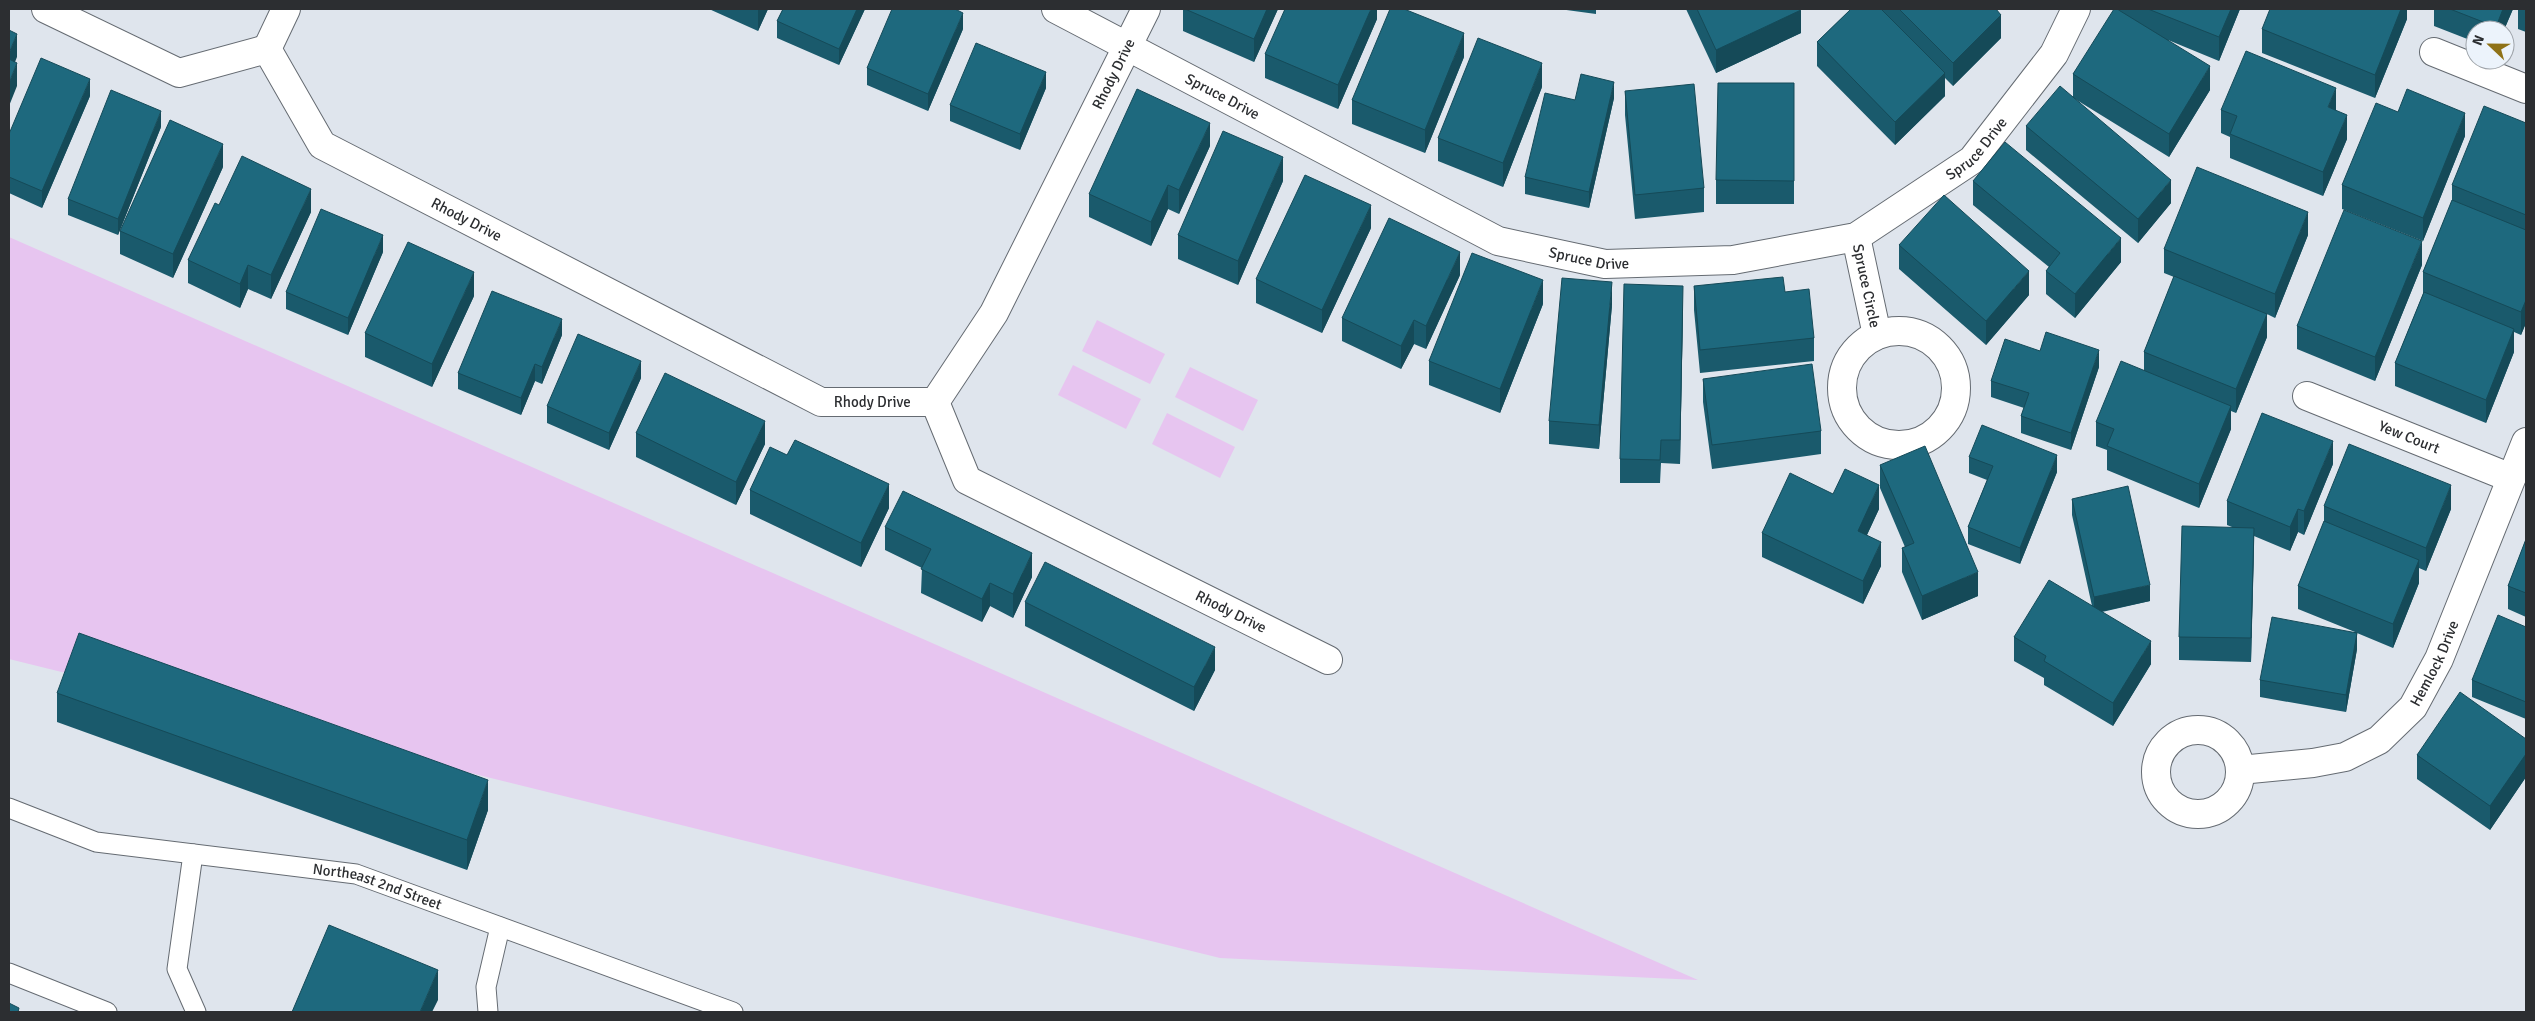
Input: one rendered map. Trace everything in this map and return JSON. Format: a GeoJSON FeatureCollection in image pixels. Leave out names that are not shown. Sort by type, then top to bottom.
{"type":"FeatureCollection","features":[{"type":"Feature","properties":{"kind":"street"},"geometry":{"type":"LineString","coordinates":[[46,9],[179,72],[267,49],[286,9]]}},
{"type":"Feature","properties":{"kind":"street","name":"Spruce Drive"},"geometry":{"type":"LineString","coordinates":[[1056,9],[1498,241],[1605,264],[1733,260],[1856,237],[1972,160],[2054,54],[2076,9]]}},
{"type":"Feature","properties":{"kind":"street","name":"Rhody Drive"},"geometry":{"type":"LineString","coordinates":[[936,402],[994,313],[1129,47],[1146,9]]}},
{"type":"Feature","properties":{"kind":"street","name":"Rhody Drive"},"geometry":{"type":"LineString","coordinates":[[267,49],[322,145],[821,402],[936,402]]}},
{"type":"Feature","properties":{"kind":"street"},"geometry":{"type":"LineString","coordinates":[[2434,52],[2526,89]]}},
{"type":"Feature","properties":{"kind":"street","name":"Spruce Circle"},"geometry":{"type":"LineString","coordinates":[[1856,237],[1877,335]]}},
{"type":"Feature","properties":{"kind":"street","name":"Spruce Circle"},"geometry":{"type":"LineString","coordinates":[[1896,331],[1914,333],[1931,340],[1944,353],[1953,369],[1956,386],[1954,405],[1946,422],[1933,435],[1916,443],[1898,446],[1879,442],[1862,432],[1850,417],[1843,399],[1843,380],[1849,361],[1861,346],[1877,335],[1896,331]]}},
{"type":"Feature","properties":{"kind":"street","name":"Yew Court"},"geometry":{"type":"LineString","coordinates":[[2307,396],[2511,478]]}},
{"type":"Feature","properties":{"kind":"street","name":"Rhody Drive"},"geometry":{"type":"LineString","coordinates":[[936,402],[967,480],[1328,660]]}},
{"type":"Feature","properties":{"kind":"street","name":"Hemlock Drive"},"geometry":{"type":"LineString","coordinates":[[2240,770],[2313,763],[2345,757],[2379,740],[2413,707],[2439,659],[2526,442]]}},
{"type":"Feature","properties":{"kind":"lane","name":"Northeast 2nd Street"},"geometry":{"type":"LineString","coordinates":[[9,808],[96,842],[356,874],[733,1012]]}},
{"type":"Feature","properties":{"kind":"lane"},"geometry":{"type":"LineString","coordinates":[[193,854],[177,969],[196,1012]]}},
{"type":"Feature","properties":{"kind":"lane"},"geometry":{"type":"LineString","coordinates":[[488,1012],[486,987],[500,927]]}},
{"type":"Feature","properties":{"kind":"lane"},"geometry":{"type":"LineString","coordinates":[[9,973],[107,1012]]}},
{"type":"Feature","properties":{"kind":"shaded area"},"geometry":{"type":"Polygon","coordinates":[[[9,237],[1698,980],[1220,958],[9,659],[9,237]]]}},
{"type":"Feature","properties":{"kind":"shaded area"},"geometry":{"type":"Polygon","coordinates":[[[1097,320],[1165,354],[1150,384],[1082,351],[1097,320]]]}},
{"type":"Feature","properties":{"kind":"shaded area"},"geometry":{"type":"Polygon","coordinates":[[[1073,365],[1141,399],[1126,429],[1058,395],[1073,365]]]}},
{"type":"Feature","properties":{"kind":"shaded area"},"geometry":{"type":"Polygon","coordinates":[[[1190,367],[1258,400],[1243,431],[1175,397],[1190,367]]]}},
{"type":"Feature","properties":{"kind":"shaded area"},"geometry":{"type":"Polygon","coordinates":[[[1167,413],[1235,447],[1220,478],[1152,444],[1167,413]]]}},
{"type":"Feature","properties":{"kind":"building"},"geometry":{"type":"Polygon","coordinates":[[[783,9],[857,9],[839,49],[777,21],[783,9]]]}},
{"type":"Feature","properties":{"kind":"building"},"geometry":{"type":"Polygon","coordinates":[[[892,9],[955,9],[963,13],[928,94],[867,68],[892,9]]]}},
{"type":"Feature","properties":{"kind":"building"},"geometry":{"type":"Polygon","coordinates":[[[1185,9],[1267,9],[1254,39],[1185,9]]]}},
{"type":"Feature","properties":{"kind":"building"},"geometry":{"type":"Polygon","coordinates":[[[1285,9],[1371,9],[1338,85],[1265,54],[1285,9]]]}},
{"type":"Feature","properties":{"kind":"building"},"geometry":{"type":"Polygon","coordinates":[[[1390,9],[1404,9],[1464,33],[1425,130],[1352,100],[1390,9]]]}},
{"type":"Feature","properties":{"kind":"building"},"geometry":{"type":"Polygon","coordinates":[[[1697,9],[1800,9],[1801,10],[1716,50],[1697,9]]]}},
{"type":"Feature","properties":{"kind":"building"},"geometry":{"type":"Polygon","coordinates":[[[1851,9],[1881,9],[1945,73],[1895,122],[1817,42],[1851,9]]]}},
{"type":"Feature","properties":{"kind":"building"},"geometry":{"type":"Polygon","coordinates":[[[1899,9],[1996,9],[2001,15],[1953,63],[1899,9]]]}},
{"type":"Feature","properties":{"kind":"building"},"geometry":{"type":"Polygon","coordinates":[[[2114,9],[2117,9],[2210,66],[2169,134],[2073,74],[2114,9]]]}},
{"type":"Feature","properties":{"kind":"building"},"geometry":{"type":"Polygon","coordinates":[[[2148,9],[2231,9],[2219,37],[2148,9]]]}},
{"type":"Feature","properties":{"kind":"building"},"geometry":{"type":"Polygon","coordinates":[[[2270,9],[2401,9],[2375,75],[2262,29],[2270,9]]]}},
{"type":"Feature","properties":{"kind":"building"},"geometry":{"type":"Polygon","coordinates":[[[2450,9],[2503,9],[2499,20],[2478,20],[2450,9]]]}},
{"type":"Feature","properties":{"kind":"building"},"geometry":{"type":"Polygon","coordinates":[[[9,30],[17,34],[9,53],[9,30]]]}},
{"type":"Feature","properties":{"kind":"building"},"geometry":{"type":"Polygon","coordinates":[[[1478,38],[1542,63],[1503,163],[1438,138],[1478,38]]]}},
{"type":"Feature","properties":{"kind":"building"},"geometry":{"type":"Polygon","coordinates":[[[976,43],[1046,72],[1020,134],[950,105],[976,43]]]}},
{"type":"Feature","properties":{"kind":"building"},"geometry":{"type":"Polygon","coordinates":[[[2246,51],[2336,88],[2328,107],[2347,115],[2323,172],[2230,134],[2237,116],[2221,110],[2246,51]]]}},
{"type":"Feature","properties":{"kind":"building"},"geometry":{"type":"Polygon","coordinates":[[[41,58],[90,79],[42,191],[9,177],[9,134],[41,58]]]}},
{"type":"Feature","properties":{"kind":"building"},"geometry":{"type":"Polygon","coordinates":[[[9,59],[17,63],[9,83],[9,59]]]}},
{"type":"Feature","properties":{"kind":"building"},"geometry":{"type":"Polygon","coordinates":[[[1581,74],[1614,82],[1589,192],[1525,177],[1545,93],[1575,100],[1581,74]]]}},
{"type":"Feature","properties":{"kind":"building"},"geometry":{"type":"Polygon","coordinates":[[[1718,83],[1794,83],[1794,181],[1716,180],[1718,83]]]}},
{"type":"Feature","properties":{"kind":"building"},"geometry":{"type":"Polygon","coordinates":[[[1694,84],[1704,188],[1635,195],[1625,91],[1694,84]]]}},
{"type":"Feature","properties":{"kind":"building"},"geometry":{"type":"Polygon","coordinates":[[[2060,86],[2171,180],[2138,219],[2026,126],[2060,86]]]}},
{"type":"Feature","properties":{"kind":"building"},"geometry":{"type":"Polygon","coordinates":[[[1137,89],[1210,123],[1179,190],[1168,185],[1151,222],[1089,194],[1137,89]]]}},
{"type":"Feature","properties":{"kind":"building"},"geometry":{"type":"Polygon","coordinates":[[[2407,89],[2465,113],[2423,218],[2342,185],[2376,103],[2398,112],[2407,89]]]}},
{"type":"Feature","properties":{"kind":"building"},"geometry":{"type":"Polygon","coordinates":[[[111,90],[161,111],[118,219],[68,199],[111,90]]]}},
{"type":"Feature","properties":{"kind":"building"},"geometry":{"type":"Polygon","coordinates":[[[2484,106],[2526,123],[2526,215],[2452,185],[2484,106]]]}},
{"type":"Feature","properties":{"kind":"building"},"geometry":{"type":"Polygon","coordinates":[[[170,120],[223,144],[173,254],[120,231],[170,120]]]}},
{"type":"Feature","properties":{"kind":"building"},"geometry":{"type":"Polygon","coordinates":[[[1223,131],[1283,157],[1238,261],[1178,235],[1223,131]]]}},
{"type":"Feature","properties":{"kind":"building"},"geometry":{"type":"Polygon","coordinates":[[[2005,142],[2121,238],[2075,294],[2046,271],[2060,253],[1973,181],[2005,142]]]}},
{"type":"Feature","properties":{"kind":"building"},"geometry":{"type":"Polygon","coordinates":[[[242,156],[311,189],[271,275],[248,265],[240,284],[188,260],[215,203],[219,205],[242,156]]]}},
{"type":"Feature","properties":{"kind":"building"},"geometry":{"type":"Polygon","coordinates":[[[2197,167],[2308,212],[2275,294],[2164,249],[2197,167]]]}},
{"type":"Feature","properties":{"kind":"building"},"geometry":{"type":"Polygon","coordinates":[[[1305,175],[1371,205],[1322,310],[1256,279],[1305,175]]]}},
{"type":"Feature","properties":{"kind":"building"},"geometry":{"type":"Polygon","coordinates":[[[1944,195],[2029,271],[1986,321],[1899,245],[1944,195]]]}},
{"type":"Feature","properties":{"kind":"building"},"geometry":{"type":"Polygon","coordinates":[[[2452,200],[2526,230],[2526,300],[2521,312],[2423,272],[2452,200]]]}},
{"type":"Feature","properties":{"kind":"building"},"geometry":{"type":"Polygon","coordinates":[[[321,209],[383,235],[348,318],[286,292],[321,209]]]}},
{"type":"Feature","properties":{"kind":"building"},"geometry":{"type":"Polygon","coordinates":[[[2344,210],[2422,241],[2375,357],[2297,326],[2344,210]]]}},
{"type":"Feature","properties":{"kind":"building"},"geometry":{"type":"Polygon","coordinates":[[[1389,218],[1460,252],[1426,326],[1414,320],[1401,346],[1342,318],[1389,218]]]}},
{"type":"Feature","properties":{"kind":"building"},"geometry":{"type":"Polygon","coordinates":[[[408,242],[474,272],[432,364],[365,333],[408,242]]]}},
{"type":"Feature","properties":{"kind":"building"},"geometry":{"type":"Polygon","coordinates":[[[1472,253],[1543,280],[1500,389],[1429,361],[1472,253]]]}},
{"type":"Feature","properties":{"kind":"building"},"geometry":{"type":"Polygon","coordinates":[[[2174,276],[2267,314],[2236,389],[2144,352],[2174,276]]]}},
{"type":"Feature","properties":{"kind":"building"},"geometry":{"type":"Polygon","coordinates":[[[1783,277],[1785,292],[1809,289],[1814,338],[1700,350],[1694,286],[1783,277]]]}},
{"type":"Feature","properties":{"kind":"building"},"geometry":{"type":"Polygon","coordinates":[[[1562,278],[1612,282],[1599,425],[1549,421],[1562,278]]]}},
{"type":"Feature","properties":{"kind":"building"},"geometry":{"type":"Polygon","coordinates":[[[1624,284],[1683,286],[1680,440],[1661,440],[1660,460],[1620,459],[1624,284]]]}},
{"type":"Feature","properties":{"kind":"building"},"geometry":{"type":"Polygon","coordinates":[[[492,291],[562,319],[542,367],[535,364],[521,398],[458,373],[492,291]]]}},
{"type":"Feature","properties":{"kind":"building"},"geometry":{"type":"Polygon","coordinates":[[[2424,292],[2514,329],[2486,400],[2395,363],[2424,292]]]}},
{"type":"Feature","properties":{"kind":"building"},"geometry":{"type":"Polygon","coordinates":[[[2046,332],[2099,350],[2071,433],[2021,416],[2029,393],[1991,381],[2005,339],[2040,351],[2046,332]]]}},
{"type":"Feature","properties":{"kind":"building"},"geometry":{"type":"Polygon","coordinates":[[[578,334],[641,361],[609,433],[547,406],[578,334]]]}},
{"type":"Feature","properties":{"kind":"building"},"geometry":{"type":"Polygon","coordinates":[[[2121,361],[2231,406],[2199,484],[2107,446],[2114,429],[2096,422],[2121,361]]]}},
{"type":"Feature","properties":{"kind":"building"},"geometry":{"type":"Polygon","coordinates":[[[1812,364],[1821,431],[1712,445],[1703,379],[1812,364]]]}},
{"type":"Feature","properties":{"kind":"building"},"geometry":{"type":"Polygon","coordinates":[[[665,373],[765,421],[736,482],[636,433],[665,373]]]}},
{"type":"Feature","properties":{"kind":"building"},"geometry":{"type":"Polygon","coordinates":[[[2262,413],[2333,441],[2304,511],[2298,509],[2290,527],[2227,501],[2262,413]]]}},
{"type":"Feature","properties":{"kind":"building"},"geometry":{"type":"Polygon","coordinates":[[[1982,425],[2057,455],[2020,548],[1968,527],[1993,466],[1969,457],[1982,425]]]}},
{"type":"Feature","properties":{"kind":"building"},"geometry":{"type":"Polygon","coordinates":[[[795,440],[889,484],[861,543],[750,490],[770,447],[787,455],[795,440]]]}},
{"type":"Feature","properties":{"kind":"building"},"geometry":{"type":"Polygon","coordinates":[[[2349,444],[2451,485],[2426,548],[2324,506],[2349,444]]]}},
{"type":"Feature","properties":{"kind":"building"},"geometry":{"type":"Polygon","coordinates":[[[1925,446],[1978,572],[1922,596],[1902,548],[1914,543],[1880,465],[1925,446]]]}},
{"type":"Feature","properties":{"kind":"building"},"geometry":{"type":"Polygon","coordinates":[[[1845,469],[1879,485],[1858,531],[1881,542],[1863,581],[1762,533],[1790,473],[1833,494],[1845,469]]]}},
{"type":"Feature","properties":{"kind":"building"},"geometry":{"type":"Polygon","coordinates":[[[2128,486],[2150,585],[2094,597],[2072,499],[2128,486]]]}},
{"type":"Feature","properties":{"kind":"building"},"geometry":{"type":"Polygon","coordinates":[[[903,491],[1032,553],[1013,594],[990,583],[982,599],[921,569],[931,549],[885,527],[903,491]]]}},
{"type":"Feature","properties":{"kind":"building"},"geometry":{"type":"Polygon","coordinates":[[[2324,521],[2419,560],[2393,624],[2298,586],[2324,521]]]}},
{"type":"Feature","properties":{"kind":"building"},"geometry":{"type":"Polygon","coordinates":[[[2182,526],[2254,528],[2251,638],[2179,637],[2182,526]]]}},
{"type":"Feature","properties":{"kind":"building"},"geometry":{"type":"Polygon","coordinates":[[[2526,539],[2526,593],[2508,586],[2526,539]]]}},
{"type":"Feature","properties":{"kind":"building"},"geometry":{"type":"Polygon","coordinates":[[[1045,562],[1215,647],[1194,687],[1025,602],[1045,562]]]}},
{"type":"Feature","properties":{"kind":"building"},"geometry":{"type":"Polygon","coordinates":[[[2049,580],[2151,641],[2113,703],[2044,661],[2046,656],[2014,637],[2049,580]]]}},
{"type":"Feature","properties":{"kind":"building"},"geometry":{"type":"Polygon","coordinates":[[[2498,615],[2526,627],[2526,702],[2472,680],[2498,615]]]}},
{"type":"Feature","properties":{"kind":"building"},"geometry":{"type":"Polygon","coordinates":[[[2272,617],[2357,633],[2346,695],[2260,680],[2272,617]]]}},
{"type":"Feature","properties":{"kind":"building"},"geometry":{"type":"Polygon","coordinates":[[[79,633],[488,780],[467,840],[57,693],[79,633]]]}},
{"type":"Feature","properties":{"kind":"building"},"geometry":{"type":"Polygon","coordinates":[[[2460,692],[2526,739],[2526,754],[2490,806],[2417,755],[2460,692]]]}},
{"type":"Feature","properties":{"kind":"building"},"geometry":{"type":"Polygon","coordinates":[[[329,925],[438,970],[420,1012],[292,1012],[329,925]]]}},
{"type":"Feature","properties":{"kind":"building"},"geometry":{"type":"Polygon","coordinates":[[[9,1003],[19,1008],[18,1012],[9,1012],[9,1003]]]}}]}
